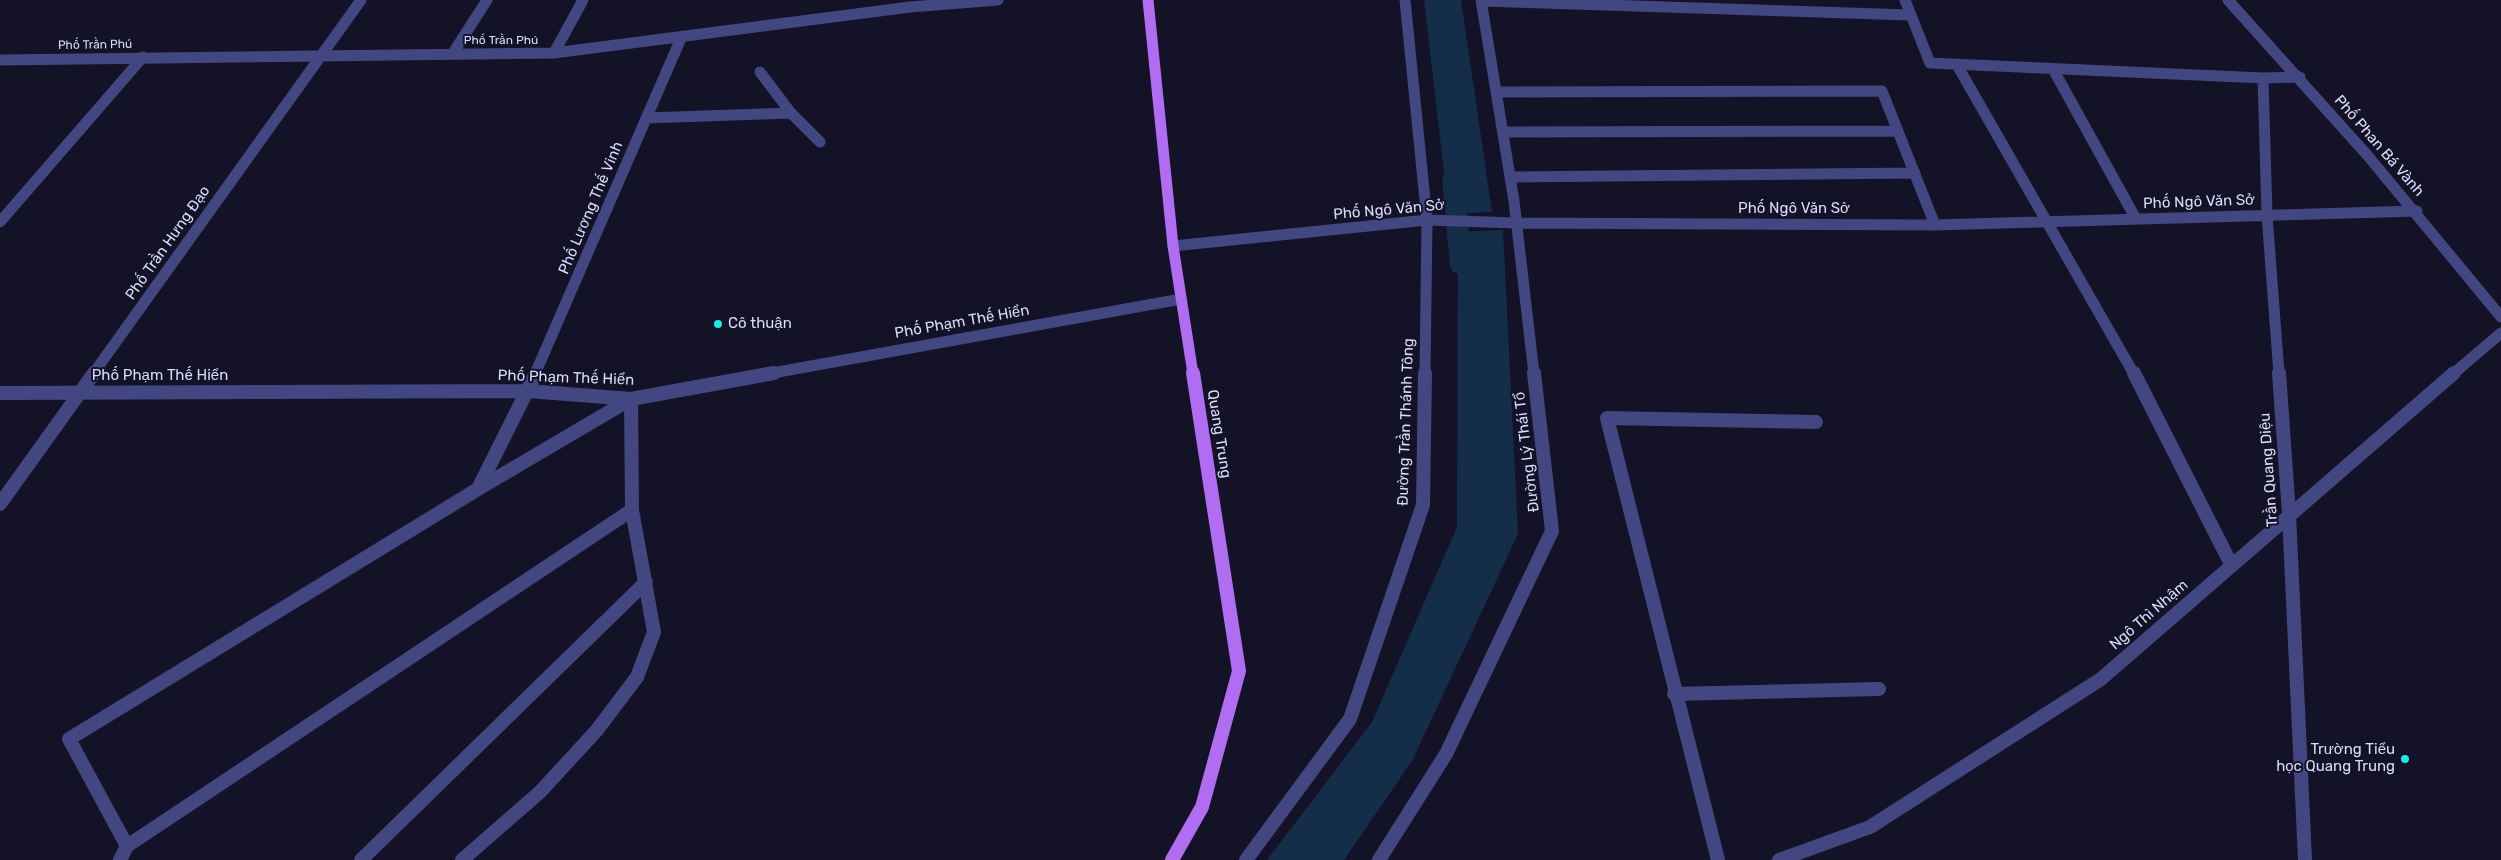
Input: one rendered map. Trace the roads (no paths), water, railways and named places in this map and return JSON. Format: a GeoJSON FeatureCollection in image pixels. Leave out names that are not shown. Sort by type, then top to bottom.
{"type":"FeatureCollection","features":[{"type":"Feature","properties":{"kind":"main road","name":"Quang Trung"},"geometry":{"type":"LineString","coordinates":[[1148,0],[1181,299],[1239,671],[1202,808],[1172,860]]}},
{"type":"Feature","properties":{"kind":"street","name":"Phố Trần Hưng Đạo"},"geometry":{"type":"LineString","coordinates":[[0,504],[361,0]]}},
{"type":"Feature","properties":{"kind":"street"},"geometry":{"type":"LineString","coordinates":[[453,54],[487,0]]}},
{"type":"Feature","properties":{"kind":"street"},"geometry":{"type":"LineString","coordinates":[[554,53],[583,0]]}},
{"type":"Feature","properties":{"kind":"street","name":"Phố Trần Phú"},"geometry":{"type":"LineString","coordinates":[[0,60],[321,54],[554,53],[910,7],[998,0]]}},
{"type":"Feature","properties":{"kind":"street","name":"Đường Trần Thánh Tông"},"geometry":{"type":"LineString","coordinates":[[1246,860],[1350,719],[1423,505],[1427,220],[1405,0]]}},
{"type":"Feature","properties":{"kind":"street"},"geometry":{"type":"LineString","coordinates":[[1848,0],[1854,13]]}},
{"type":"Feature","properties":{"kind":"street"},"geometry":{"type":"LineString","coordinates":[[1904,0],[1930,63],[2264,78],[2300,77]]}},
{"type":"Feature","properties":{"kind":"street","name":"Phố Phan Bá Vành"},"geometry":{"type":"LineString","coordinates":[[2228,0],[2300,77],[2417,211],[2501,317]]}},
{"type":"Feature","properties":{"kind":"street"},"geometry":{"type":"LineString","coordinates":[[1481,1],[1748,5],[1854,13],[1910,14]]}},
{"type":"Feature","properties":{"kind":"street","name":"Đường Lý Thái Tổ"},"geometry":{"type":"LineString","coordinates":[[1379,860],[1446,754],[1552,531],[1517,223],[1481,1]]}},
{"type":"Feature","properties":{"kind":"street","name":"Phố Lương Thế Vinh"},"geometry":{"type":"LineString","coordinates":[[478,489],[528,392],[682,36]]}},
{"type":"Feature","properties":{"kind":"street"},"geometry":{"type":"LineString","coordinates":[[0,222],[143,57]]}},
{"type":"Feature","properties":{"kind":"street"},"geometry":{"type":"LineString","coordinates":[[1957,64],[2132,370],[2231,564]]}},
{"type":"Feature","properties":{"kind":"street"},"geometry":{"type":"LineString","coordinates":[[2053,69],[2136,219]]}},
{"type":"Feature","properties":{"kind":"street"},"geometry":{"type":"LineString","coordinates":[[760,72],[791,113],[820,142]]}},
{"type":"Feature","properties":{"kind":"street","name":"Trần Quang Diệu"},"geometry":{"type":"LineString","coordinates":[[2264,78],[2266,215],[2289,514],[2305,860]]}},
{"type":"Feature","properties":{"kind":"street"},"geometry":{"type":"LineString","coordinates":[[1497,92],[1882,91],[1935,225]]}},
{"type":"Feature","properties":{"kind":"street"},"geometry":{"type":"LineString","coordinates":[[646,118],[791,113]]}},
{"type":"Feature","properties":{"kind":"street"},"geometry":{"type":"LineString","coordinates":[[1503,132],[1898,131]]}},
{"type":"Feature","properties":{"kind":"street"},"geometry":{"type":"LineString","coordinates":[[1510,177],[1914,173]]}},
{"type":"Feature","properties":{"kind":"street","name":"Phố Ngô Văn Sở"},"geometry":{"type":"LineString","coordinates":[[1174,246],[1427,220],[1517,223],[1935,225],[2417,211]]}},
{"type":"Feature","properties":{"kind":"street","name":"Phố Phạm Thế Hiển"},"geometry":{"type":"LineString","coordinates":[[0,393],[528,392],[631,399],[1181,299]]}},
{"type":"Feature","properties":{"kind":"street","name":"Ngô Thì Nhậm"},"geometry":{"type":"LineString","coordinates":[[1779,860],[1870,827],[2100,679],[2501,333]]}},
{"type":"Feature","properties":{"kind":"street"},"geometry":{"type":"LineString","coordinates":[[127,846],[69,739],[478,489],[631,399],[632,510],[654,632],[637,677],[597,730],[540,792],[462,860]]}},
{"type":"Feature","properties":{"kind":"street"},"geometry":{"type":"LineString","coordinates":[[1718,860],[1674,694],[1607,418],[1816,422]]}},
{"type":"Feature","properties":{"kind":"street"},"geometry":{"type":"LineString","coordinates":[[120,860],[127,846],[632,510]]}},
{"type":"Feature","properties":{"kind":"street"},"geometry":{"type":"LineString","coordinates":[[361,860],[646,582]]}},
{"type":"Feature","properties":{"kind":"street"},"geometry":{"type":"LineString","coordinates":[[1674,694],[1879,689]]}},
{"type":"Feature","properties":{"kind":"water"},"geometry":{"type":"Polygon","coordinates":[[[1424,0],[1461,0],[1492,212],[1449,214],[1424,0]]]}},
{"type":"Feature","properties":{"kind":"water"},"geometry":{"type":"Polygon","coordinates":[[[1503,230],[1518,534],[1412,761],[1344,860],[1267,860],[1372,722],[1457,527],[1458,232],[1503,230]]]}},
{"type":"Feature","properties":{"kind":"waterway"},"geometry":{"type":"LineString","coordinates":[[1453,179],[1461,266]]}},
{"type":"Feature","properties":{"kind":"place","name":"Cô thuận"},"geometry":{"type":"Point","coordinates":[718,324]}},
{"type":"Feature","properties":{"kind":"place","name":"Trường Tiểu học Quang Trung"},"geometry":{"type":"Point","coordinates":[2405,759]}}]}
